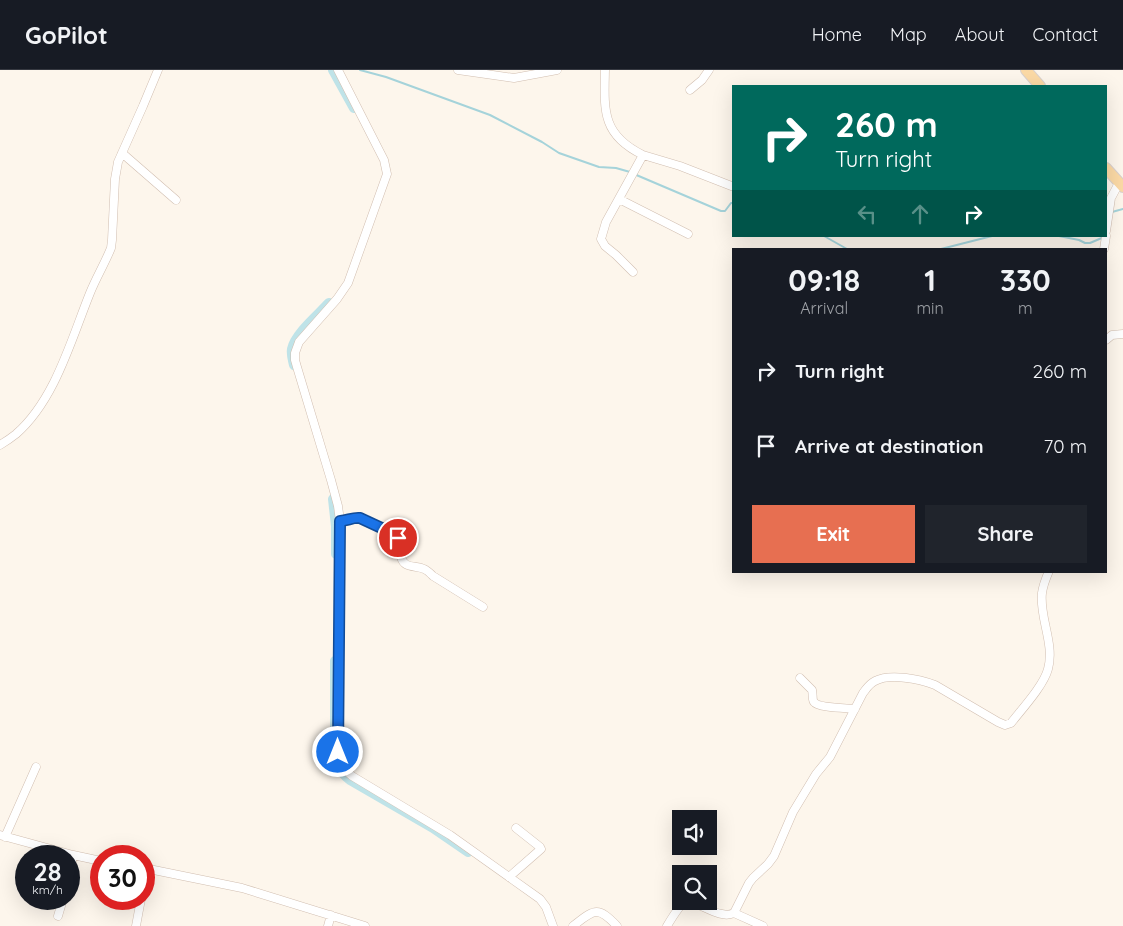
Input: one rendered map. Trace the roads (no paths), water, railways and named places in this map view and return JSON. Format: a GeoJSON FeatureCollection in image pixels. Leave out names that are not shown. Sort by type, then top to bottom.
{"type":"FeatureCollection","features":[{"type":"Feature","properties":{"kind":"main road"},"geometry":{"type":"LineString","coordinates":[[1026,70],[1039,85]]}},
{"type":"Feature","properties":{"kind":"main road"},"geometry":{"type":"LineString","coordinates":[[1107,169],[1121,185]]}},
{"type":"Feature","properties":{"kind":"street"},"geometry":{"type":"LineString","coordinates":[[0,445],[20,430],[39,406],[55,380],[70,346],[90,291],[111,248],[118,162],[158,70]]}},
{"type":"Feature","properties":{"kind":"street"},"geometry":{"type":"LineString","coordinates":[[338,70],[384,160],[388,174],[348,283],[337,299],[299,342],[295,353],[295,360],[338,506],[340,521],[338,752],[342,765],[352,776],[450,835],[540,899],[546,907],[553,926]]}},
{"type":"Feature","properties":{"kind":"street"},"geometry":{"type":"LineString","coordinates":[[458,70],[514,78],[557,70]]}},
{"type":"Feature","properties":{"kind":"street"},"geometry":{"type":"LineString","coordinates":[[605,70],[605,109],[609,125],[618,138],[643,155],[680,166],[732,186]]}},
{"type":"Feature","properties":{"kind":"street"},"geometry":{"type":"LineString","coordinates":[[690,90],[702,80],[709,70]]}},
{"type":"Feature","properties":{"kind":"street"},"geometry":{"type":"LineString","coordinates":[[122,153],[176,200]]}},
{"type":"Feature","properties":{"kind":"street"},"geometry":{"type":"LineString","coordinates":[[632,272],[616,254],[605,246],[601,239],[606,222],[643,155]]}},
{"type":"Feature","properties":{"kind":"street"},"geometry":{"type":"LineString","coordinates":[[1107,228],[1111,198],[1121,185]]}},
{"type":"Feature","properties":{"kind":"street"},"geometry":{"type":"LineString","coordinates":[[619,199],[688,234]]}},
{"type":"Feature","properties":{"kind":"street"},"geometry":{"type":"LineString","coordinates":[[1107,339],[1112,335],[1123,334]]}},
{"type":"Feature","properties":{"kind":"street"},"geometry":{"type":"LineString","coordinates":[[340,521],[356,517],[393,534],[401,540],[400,554],[406,565],[426,570],[483,607]]}},
{"type":"Feature","properties":{"kind":"street"},"geometry":{"type":"LineString","coordinates":[[734,913],[749,883],[774,856],[792,812],[816,774],[830,757],[870,684],[877,680],[893,677],[924,681],[935,685],[1003,725],[1011,723],[1040,685],[1048,668],[1050,655],[1042,598],[1048,573]]}},
{"type":"Feature","properties":{"kind":"street"},"geometry":{"type":"LineString","coordinates":[[800,678],[812,690],[815,703],[822,706],[855,709]]}},
{"type":"Feature","properties":{"kind":"street"},"geometry":{"type":"LineString","coordinates":[[36,767],[3,836],[36,845]]}},
{"type":"Feature","properties":{"kind":"street"},"geometry":{"type":"LineString","coordinates":[[509,877],[541,850],[540,847],[516,828]]}},
{"type":"Feature","properties":{"kind":"street"},"geometry":{"type":"LineString","coordinates":[[155,871],[242,888],[365,926]]}},
{"type":"Feature","properties":{"kind":"street"},"geometry":{"type":"LineString","coordinates":[[667,926],[682,905],[687,902],[695,903],[712,911],[727,915],[734,913],[763,926]]}},
{"type":"Feature","properties":{"kind":"street"},"geometry":{"type":"LineString","coordinates":[[58,916],[60,910]]}},
{"type":"Feature","properties":{"kind":"street"},"geometry":{"type":"LineString","coordinates":[[136,926],[139,910]]}},
{"type":"Feature","properties":{"kind":"street"},"geometry":{"type":"LineString","coordinates":[[572,926],[594,912],[605,914],[617,926]]}},
{"type":"Feature","properties":{"kind":"street"},"geometry":{"type":"LineString","coordinates":[[328,926],[331,916]]}},
{"type":"Feature","properties":{"kind":"waterway"},"geometry":{"type":"LineString","coordinates":[[333,70],[354,108]]}},
{"type":"Feature","properties":{"kind":"waterway"},"geometry":{"type":"LineString","coordinates":[[360,70],[386,77],[490,115],[559,153],[599,167],[616,168],[630,172]]}},
{"type":"Feature","properties":{"kind":"waterway"},"geometry":{"type":"LineString","coordinates":[[634,174],[721,211],[725,211],[732,203]]}},
{"type":"Feature","properties":{"kind":"waterway"},"geometry":{"type":"LineString","coordinates":[[1112,212],[1123,209]]}},
{"type":"Feature","properties":{"kind":"waterway"},"geometry":{"type":"LineString","coordinates":[[826,237],[845,248]]}},
{"type":"Feature","properties":{"kind":"waterway"},"geometry":{"type":"LineString","coordinates":[[945,248],[988,237]]}},
{"type":"Feature","properties":{"kind":"waterway"},"geometry":{"type":"LineString","coordinates":[[1064,237],[1085,243],[1090,243],[1104,237]]}},
{"type":"Feature","properties":{"kind":"waterway"},"geometry":{"type":"LineString","coordinates":[[294,365],[292,353],[294,343],[302,331],[329,303]]}},
{"type":"Feature","properties":{"kind":"waterway"},"geometry":{"type":"LineString","coordinates":[[333,499],[336,526],[336,554]]}},
{"type":"Feature","properties":{"kind":"waterway"},"geometry":{"type":"LineString","coordinates":[[335,661],[335,752],[338,765],[343,774],[350,780],[433,828],[468,852]]}}]}
